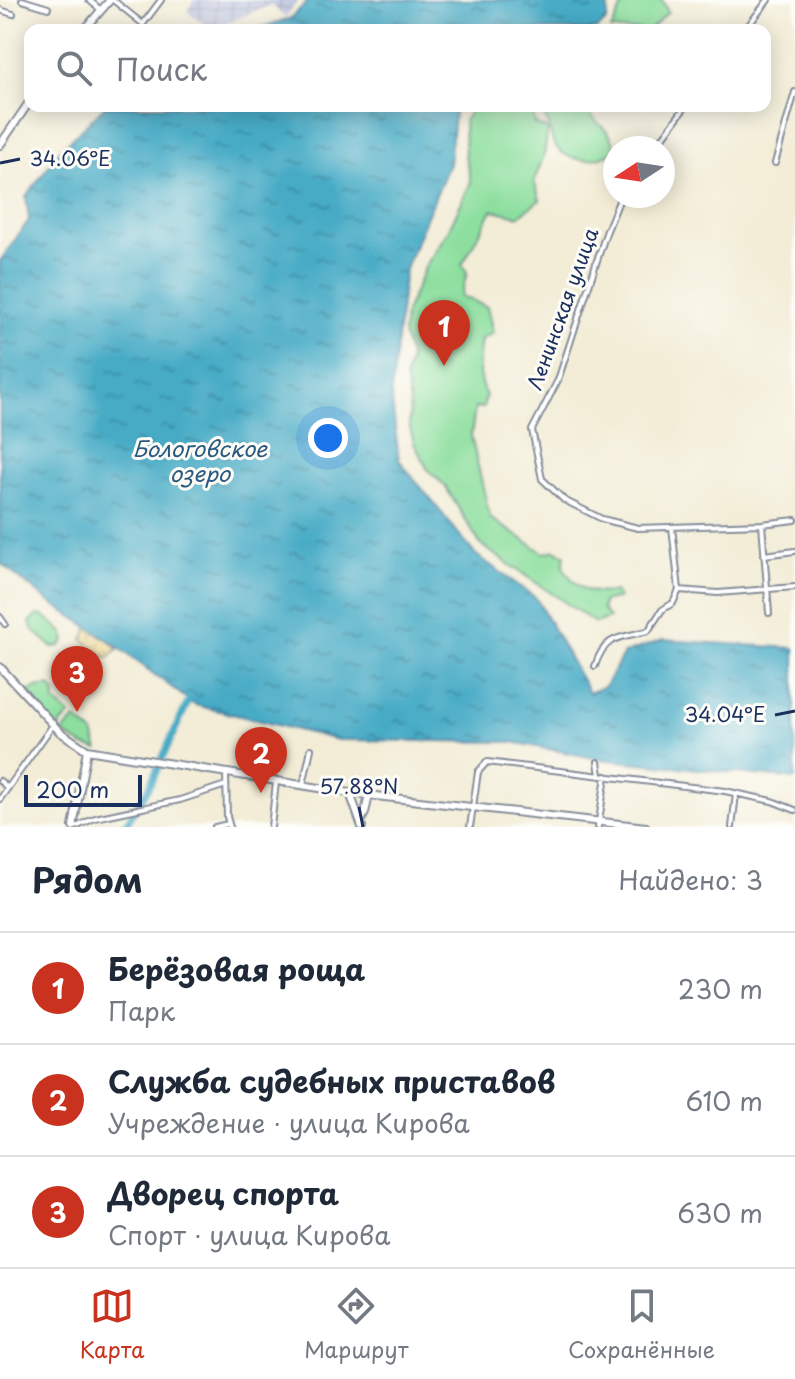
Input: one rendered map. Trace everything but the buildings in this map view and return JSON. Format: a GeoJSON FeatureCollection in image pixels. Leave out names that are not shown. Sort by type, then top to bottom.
{"type":"FeatureCollection","features":[{"type":"Feature","properties":{"kind":"main road"},"geometry":{"type":"LineString","coordinates":[[89,24],[111,0]]}},
{"type":"Feature","properties":{"kind":"main road"},"geometry":{"type":"LineString","coordinates":[[0,145],[24,110]]}},
{"type":"Feature","properties":{"kind":"main road"},"geometry":{"type":"LineString","coordinates":[[0,667],[53,725],[87,750],[350,793],[598,824],[646,827]]}},
{"type":"Feature","properties":{"kind":"main road"},"geometry":{"type":"LineString","coordinates":[[74,827],[87,750]]}},
{"type":"Feature","properties":{"kind":"main road"},"geometry":{"type":"LineString","coordinates":[[350,793],[362,824]]}},
{"type":"Feature","properties":{"kind":"main road"},"geometry":{"type":"LineString","coordinates":[[362,824],[369,795]]}},
{"type":"Feature","properties":{"kind":"street"},"geometry":{"type":"LineString","coordinates":[[22,0],[48,8]]}},
{"type":"Feature","properties":{"kind":"street"},"geometry":{"type":"LineString","coordinates":[[89,0],[101,10]]}},
{"type":"Feature","properties":{"kind":"street"},"geometry":{"type":"LineString","coordinates":[[111,0],[143,24],[161,0]]}},
{"type":"Feature","properties":{"kind":"street"},"geometry":{"type":"LineString","coordinates":[[750,24],[768,0]]}},
{"type":"Feature","properties":{"kind":"street"},"geometry":{"type":"LineString","coordinates":[[0,10],[13,14]]}},
{"type":"Feature","properties":{"kind":"street"},"geometry":{"type":"LineString","coordinates":[[775,163],[795,92]]}},
{"type":"Feature","properties":{"kind":"street"},"geometry":{"type":"LineString","coordinates":[[664,136],[682,112]]}},
{"type":"Feature","properties":{"kind":"street","name":"Ленинская улица"},"geometry":{"type":"LineString","coordinates":[[616,208],[558,380],[532,430],[542,479],[564,500],[602,519],[638,528],[795,520]]}},
{"type":"Feature","properties":{"kind":"street"},"geometry":{"type":"LineString","coordinates":[[762,524],[769,613]]}},
{"type":"Feature","properties":{"kind":"street"},"geometry":{"type":"LineString","coordinates":[[595,666],[601,649],[612,639],[648,631],[662,610],[673,603],[679,590],[672,527]]}},
{"type":"Feature","properties":{"kind":"street"},"geometry":{"type":"LineString","coordinates":[[764,555],[795,551]]}},
{"type":"Feature","properties":{"kind":"street"},"geometry":{"type":"LineString","coordinates":[[679,590],[718,593],[795,587]]}},
{"type":"Feature","properties":{"kind":"street"},"geometry":{"type":"LineString","coordinates":[[0,617],[5,624]]}},
{"type":"Feature","properties":{"kind":"street"},"geometry":{"type":"LineString","coordinates":[[0,799],[53,725]]}},
{"type":"Feature","properties":{"kind":"street"},"geometry":{"type":"LineString","coordinates":[[303,785],[311,749]]}},
{"type":"Feature","properties":{"kind":"street"},"geometry":{"type":"LineString","coordinates":[[470,827],[478,772],[487,762],[736,794],[772,801],[795,810]]}},
{"type":"Feature","properties":{"kind":"street"},"geometry":{"type":"LineString","coordinates":[[598,762],[603,776],[598,824]]}},
{"type":"Feature","properties":{"kind":"street"},"geometry":{"type":"LineString","coordinates":[[215,827],[229,826],[226,773]]}},
{"type":"Feature","properties":{"kind":"street"},"geometry":{"type":"LineString","coordinates":[[0,781],[8,788]]}},
{"type":"Feature","properties":{"kind":"street"},"geometry":{"type":"LineString","coordinates":[[271,827],[276,781]]}},
{"type":"Feature","properties":{"kind":"street"},"geometry":{"type":"LineString","coordinates":[[74,827],[95,818],[180,800],[226,785]]}},
{"type":"Feature","properties":{"kind":"street"},"geometry":{"type":"LineString","coordinates":[[732,827],[736,794]]}},
{"type":"Feature","properties":{"kind":"shaded area"},"geometry":{"type":"Polygon","coordinates":[[[194,0],[299,0],[285,17],[271,5],[224,24],[204,24],[187,11],[194,0]]]}},
{"type":"Feature","properties":{"kind":"sand"},"geometry":{"type":"Polygon","coordinates":[[[88,628],[118,649],[108,658],[83,640],[88,628]]]}},
{"type":"Feature","properties":{"kind":"green space"},"geometry":{"type":"Polygon","coordinates":[[[625,0],[662,0],[668,12],[656,24],[614,24],[625,0]]]}},
{"type":"Feature","properties":{"kind":"green space"},"geometry":{"type":"Polygon","coordinates":[[[470,112],[532,112],[535,124],[548,130],[544,155],[534,181],[540,200],[519,216],[492,210],[462,265],[467,272],[461,296],[487,307],[493,333],[481,339],[479,369],[486,396],[483,408],[475,408],[471,436],[490,518],[544,553],[555,550],[565,555],[563,567],[579,586],[598,593],[615,592],[619,598],[603,602],[602,609],[609,618],[595,623],[481,545],[445,486],[428,470],[414,443],[409,424],[410,403],[405,378],[410,358],[403,334],[405,314],[425,267],[448,231],[471,182],[465,155],[464,121],[470,112]]]}},
{"type":"Feature","properties":{"kind":"green space"},"geometry":{"type":"Polygon","coordinates":[[[548,112],[590,112],[610,136],[603,136],[603,156],[573,158],[558,149],[545,118],[548,112]]]}},
{"type":"Feature","properties":{"kind":"green space"},"geometry":{"type":"Polygon","coordinates":[[[37,615],[44,616],[64,633],[65,640],[61,646],[52,647],[32,629],[30,622],[37,615]]]}},
{"type":"Feature","properties":{"kind":"green space"},"geometry":{"type":"Polygon","coordinates":[[[50,686],[55,693],[55,702],[70,715],[57,729],[25,694],[35,688],[50,686]]]}},
{"type":"Feature","properties":{"kind":"green space"},"geometry":{"type":"Polygon","coordinates":[[[75,719],[93,733],[98,750],[62,733],[75,719]]]}},
{"type":"Feature","properties":{"kind":"water"},"geometry":{"type":"Polygon","coordinates":[[[309,0],[609,0],[607,21],[603,24],[272,24],[291,18],[309,0]]]}},
{"type":"Feature","properties":{"kind":"water","name":"Бологовское озеро"},"geometry":{"type":"Polygon","coordinates":[[[99,112],[454,112],[449,164],[405,269],[391,393],[399,460],[474,553],[536,598],[589,693],[605,686],[624,653],[663,640],[795,648],[795,779],[599,759],[512,742],[338,740],[195,705],[110,641],[48,601],[0,563],[0,261],[29,220],[26,197],[61,149],[99,112]]]}},
{"type":"Feature","properties":{"kind":"waterway"},"geometry":{"type":"LineString","coordinates":[[124,827],[149,787],[189,700]]}},
{"type":"Feature","properties":{"kind":"place","name":"Берёзовая роща"},"geometry":{"type":"Point","coordinates":[444,366]}},
{"type":"Feature","properties":{"kind":"place","name":"Дворец спорта"},"geometry":{"type":"Point","coordinates":[77,712]}},
{"type":"Feature","properties":{"kind":"place","name":"Служба судебных приставов"},"geometry":{"type":"Point","coordinates":[261,793]}}]}
